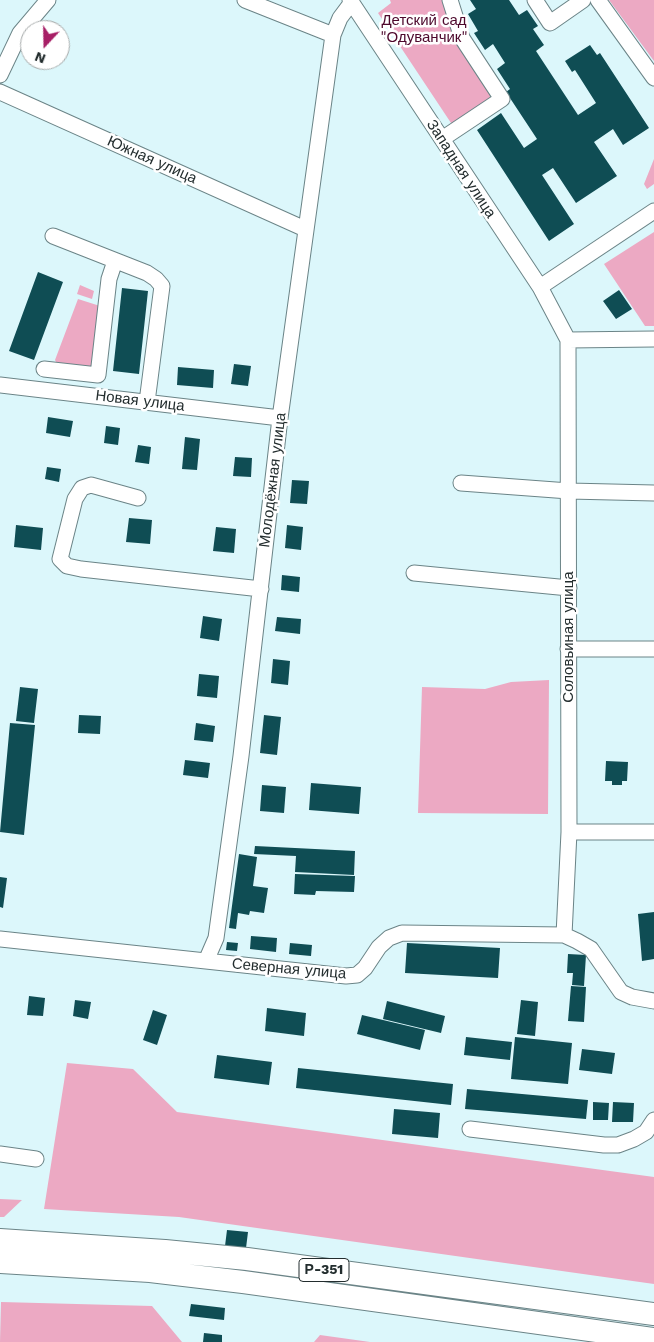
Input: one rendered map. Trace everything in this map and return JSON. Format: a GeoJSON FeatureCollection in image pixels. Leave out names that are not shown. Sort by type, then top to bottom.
{"type":"FeatureCollection","features":[{"type":"Feature","properties":{"kind":"highway","name":"Р-351"},"geometry":{"type":"LineString","coordinates":[[0,1240],[165,1251],[247,1260],[654,1314]]}},
{"type":"Feature","properties":{"kind":"highway","name":"Р-351"},"geometry":{"type":"LineString","coordinates":[[0,1262],[150,1271],[654,1339]]}},
{"type":"Feature","properties":{"kind":"street"},"geometry":{"type":"LineString","coordinates":[[0,75],[20,33],[48,0]]}},
{"type":"Feature","properties":{"kind":"street"},"geometry":{"type":"LineString","coordinates":[[245,0],[333,35]]}},
{"type":"Feature","properties":{"kind":"street"},"geometry":{"type":"LineString","coordinates":[[442,139],[502,99],[462,38],[450,0]]}},
{"type":"Feature","properties":{"kind":"street"},"geometry":{"type":"LineString","coordinates":[[535,0],[550,23],[583,0]]}},
{"type":"Feature","properties":{"kind":"street"},"geometry":{"type":"LineString","coordinates":[[598,0],[654,78]]}},
{"type":"Feature","properties":{"kind":"street","name":"Молодёжная улица"},"geometry":{"type":"LineString","coordinates":[[206,961],[216,938],[241,756],[280,418],[333,35],[340,18],[351,1]]}},
{"type":"Feature","properties":{"kind":"street","name":"Западная улица"},"geometry":{"type":"LineString","coordinates":[[351,1],[540,287],[568,340]]}},
{"type":"Feature","properties":{"kind":"street","name":"Южная улица"},"geometry":{"type":"LineString","coordinates":[[0,92],[305,229]]}},
{"type":"Feature","properties":{"kind":"street"},"geometry":{"type":"LineString","coordinates":[[540,287],[654,211]]}},
{"type":"Feature","properties":{"kind":"street"},"geometry":{"type":"LineString","coordinates":[[53,236],[146,273],[156,279],[162,286],[147,402]]}},
{"type":"Feature","properties":{"kind":"street"},"geometry":{"type":"LineString","coordinates":[[44,369],[98,375],[109,279],[115,261]]}},
{"type":"Feature","properties":{"kind":"street"},"geometry":{"type":"LineString","coordinates":[[568,340],[654,339]]}},
{"type":"Feature","properties":{"kind":"street","name":"Соловьиная улица"},"geometry":{"type":"LineString","coordinates":[[564,935],[569,832],[568,588],[570,491],[568,340]]}},
{"type":"Feature","properties":{"kind":"street","name":"Новая улица"},"geometry":{"type":"LineString","coordinates":[[0,385],[280,418]]}},
{"type":"Feature","properties":{"kind":"street"},"geometry":{"type":"LineString","coordinates":[[461,483],[570,491],[654,493]]}},
{"type":"Feature","properties":{"kind":"street"},"geometry":{"type":"LineString","coordinates":[[138,498],[91,485],[82,488],[75,499],[60,559],[67,566],[81,569],[261,588]]}},
{"type":"Feature","properties":{"kind":"street"},"geometry":{"type":"LineString","coordinates":[[414,573],[568,588]]}},
{"type":"Feature","properties":{"kind":"street"},"geometry":{"type":"LineString","coordinates":[[568,649],[654,649]]}},
{"type":"Feature","properties":{"kind":"street"},"geometry":{"type":"LineString","coordinates":[[569,832],[654,832]]}},
{"type":"Feature","properties":{"kind":"street","name":"Северная улица"},"geometry":{"type":"LineString","coordinates":[[0,939],[357,975],[389,938],[402,933],[564,935],[591,949],[621,992],[632,997],[654,1001]]}},
{"type":"Feature","properties":{"kind":"street"},"geometry":{"type":"LineString","coordinates":[[470,1129],[618,1146],[646,1132],[654,1120]]}},
{"type":"Feature","properties":{"kind":"street"},"geometry":{"type":"LineString","coordinates":[[0,1154],[36,1159]]}},
{"type":"Feature","properties":{"kind":"green space","name":"Детский сад \"Одуванчик\""},"geometry":{"type":"Polygon","coordinates":[[[390,0],[445,0],[497,98],[453,126],[378,13],[391,3],[390,0]]]}},
{"type":"Feature","properties":{"kind":"green space"},"geometry":{"type":"Polygon","coordinates":[[[609,0],[654,0],[654,61],[609,0]]]}},
{"type":"Feature","properties":{"kind":"green space"},"geometry":{"type":"Polygon","coordinates":[[[654,159],[654,184],[647,189],[644,184],[654,159]]]}},
{"type":"Feature","properties":{"kind":"green space"},"geometry":{"type":"Polygon","coordinates":[[[654,232],[654,326],[645,326],[604,264],[654,232]]]}},
{"type":"Feature","properties":{"kind":"green space"},"geometry":{"type":"Polygon","coordinates":[[[80,285],[94,291],[92,299],[77,294],[80,285]]]}},
{"type":"Feature","properties":{"kind":"green space"},"geometry":{"type":"Polygon","coordinates":[[[78,299],[100,306],[95,371],[58,366],[55,360],[78,299]]]}},
{"type":"Feature","properties":{"kind":"green space"},"geometry":{"type":"Polygon","coordinates":[[[549,680],[548,814],[418,813],[422,687],[485,689],[511,682],[549,680]]]}},
{"type":"Feature","properties":{"kind":"green space"},"geometry":{"type":"Polygon","coordinates":[[[67,1063],[133,1069],[177,1112],[654,1177],[654,1284],[179,1217],[44,1209],[67,1063]]]}},
{"type":"Feature","properties":{"kind":"green space"},"geometry":{"type":"Polygon","coordinates":[[[0,1199],[22,1200],[4,1217],[0,1217],[0,1199]]]}},
{"type":"Feature","properties":{"kind":"green space"},"geometry":{"type":"Polygon","coordinates":[[[1,1302],[152,1306],[182,1342],[0,1342],[1,1302]]]}},
{"type":"Feature","properties":{"kind":"green space"},"geometry":{"type":"Polygon","coordinates":[[[320,1335],[370,1342],[314,1342],[320,1335]]]}},
{"type":"Feature","properties":{"kind":"building"},"geometry":{"type":"Polygon","coordinates":[[[470,0],[509,0],[519,15],[527,10],[538,26],[533,29],[544,45],[536,51],[578,115],[596,103],[575,70],[572,72],[565,61],[590,45],[597,55],[600,53],[649,128],[623,145],[613,129],[594,142],[617,176],[576,203],[553,168],[542,175],[574,224],[549,241],[477,130],[501,113],[524,148],[537,139],[506,92],[510,89],[497,69],[505,63],[493,44],[485,50],[474,33],[478,31],[468,14],[476,9],[470,0]]]}},
{"type":"Feature","properties":{"kind":"building"},"geometry":{"type":"Polygon","coordinates":[[[38,272],[63,282],[34,360],[9,351],[38,272]]]}},
{"type":"Feature","properties":{"kind":"building"},"geometry":{"type":"Polygon","coordinates":[[[122,288],[148,291],[139,374],[113,371],[122,288]]]}},
{"type":"Feature","properties":{"kind":"building"},"geometry":{"type":"Polygon","coordinates":[[[619,290],[632,309],[616,319],[603,301],[619,290]]]}},
{"type":"Feature","properties":{"kind":"building"},"geometry":{"type":"Polygon","coordinates":[[[234,364],[251,366],[248,386],[231,384],[234,364]]]}},
{"type":"Feature","properties":{"kind":"building"},"geometry":{"type":"Polygon","coordinates":[[[178,367],[214,370],[213,388],[177,385],[178,367]]]}},
{"type":"Feature","properties":{"kind":"building"},"geometry":{"type":"Polygon","coordinates":[[[48,417],[73,421],[70,437],[46,433],[48,417]]]}},
{"type":"Feature","properties":{"kind":"building"},"geometry":{"type":"Polygon","coordinates":[[[106,426],[120,428],[118,445],[104,443],[106,426]]]}},
{"type":"Feature","properties":{"kind":"building"},"geometry":{"type":"Polygon","coordinates":[[[185,437],[200,439],[197,470],[182,469],[185,437]]]}},
{"type":"Feature","properties":{"kind":"building"},"geometry":{"type":"Polygon","coordinates":[[[138,445],[151,447],[149,464],[135,462],[138,445]]]}},
{"type":"Feature","properties":{"kind":"building"},"geometry":{"type":"Polygon","coordinates":[[[235,457],[252,458],[251,477],[233,476],[235,457]]]}},
{"type":"Feature","properties":{"kind":"building"},"geometry":{"type":"Polygon","coordinates":[[[47,467],[61,469],[59,482],[45,479],[47,467]]]}},
{"type":"Feature","properties":{"kind":"building"},"geometry":{"type":"Polygon","coordinates":[[[292,480],[309,481],[307,504],[290,503],[292,480]]]}},
{"type":"Feature","properties":{"kind":"building"},"geometry":{"type":"Polygon","coordinates":[[[129,518],[152,520],[150,544],[126,542],[129,518]]]}},
{"type":"Feature","properties":{"kind":"building"},"geometry":{"type":"Polygon","coordinates":[[[16,525],[43,528],[41,550],[14,547],[16,525]]]}},
{"type":"Feature","properties":{"kind":"building"},"geometry":{"type":"Polygon","coordinates":[[[287,525],[303,527],[301,550],[285,548],[287,525]]]}},
{"type":"Feature","properties":{"kind":"building"},"geometry":{"type":"Polygon","coordinates":[[[216,527],[236,529],[234,553],[213,551],[216,527]]]}},
{"type":"Feature","properties":{"kind":"building"},"geometry":{"type":"Polygon","coordinates":[[[282,575],[300,577],[299,592],[281,590],[282,575]]]}},
{"type":"Feature","properties":{"kind":"building"},"geometry":{"type":"Polygon","coordinates":[[[203,616],[222,619],[219,641],[200,638],[203,616]]]}},
{"type":"Feature","properties":{"kind":"building"},"geometry":{"type":"Polygon","coordinates":[[[277,617],[301,619],[300,634],[275,631],[277,617]]]}},
{"type":"Feature","properties":{"kind":"building"},"geometry":{"type":"Polygon","coordinates":[[[273,659],[290,661],[288,685],[271,683],[273,659]]]}},
{"type":"Feature","properties":{"kind":"building"},"geometry":{"type":"Polygon","coordinates":[[[199,674],[219,676],[217,698],[197,696],[199,674]]]}},
{"type":"Feature","properties":{"kind":"building"},"geometry":{"type":"Polygon","coordinates":[[[20,687],[38,689],[34,723],[16,721],[20,687]]]}},
{"type":"Feature","properties":{"kind":"building"},"geometry":{"type":"Polygon","coordinates":[[[79,715],[101,716],[100,734],[78,733],[79,715]]]}},
{"type":"Feature","properties":{"kind":"building"},"geometry":{"type":"Polygon","coordinates":[[[264,715],[281,717],[277,755],[260,753],[264,715]]]}},
{"type":"Feature","properties":{"kind":"building"},"geometry":{"type":"Polygon","coordinates":[[[10,723],[35,725],[24,835],[0,832],[10,723]]]}},
{"type":"Feature","properties":{"kind":"building"},"geometry":{"type":"Polygon","coordinates":[[[196,723],[215,726],[213,742],[194,740],[196,723]]]}},
{"type":"Feature","properties":{"kind":"building"},"geometry":{"type":"Polygon","coordinates":[[[185,760],[210,763],[208,778],[183,775],[185,760]]]}},
{"type":"Feature","properties":{"kind":"building"},"geometry":{"type":"Polygon","coordinates":[[[606,761],[628,762],[627,781],[622,781],[622,785],[612,785],[612,781],[605,781],[606,761]]]}},
{"type":"Feature","properties":{"kind":"building"},"geometry":{"type":"Polygon","coordinates":[[[311,783],[361,787],[359,814],[309,810],[311,783]]]}},
{"type":"Feature","properties":{"kind":"building"},"geometry":{"type":"Polygon","coordinates":[[[262,785],[286,787],[284,813],[260,811],[262,785]]]}},
{"type":"Feature","properties":{"kind":"building"},"geometry":{"type":"Polygon","coordinates":[[[255,846],[355,851],[354,875],[295,872],[296,856],[254,854],[255,846]]]}},
{"type":"Feature","properties":{"kind":"building"},"geometry":{"type":"Polygon","coordinates":[[[239,854],[257,857],[253,886],[268,888],[264,913],[250,911],[249,915],[238,913],[236,929],[229,928],[239,854]]]}},
{"type":"Feature","properties":{"kind":"building"},"geometry":{"type":"Polygon","coordinates":[[[295,874],[355,876],[354,892],[316,891],[315,895],[294,894],[295,874]]]}},
{"type":"Feature","properties":{"kind":"building"},"geometry":{"type":"Polygon","coordinates":[[[0,877],[7,878],[3,908],[0,907],[0,877]]]}},
{"type":"Feature","properties":{"kind":"building"},"geometry":{"type":"Polygon","coordinates":[[[654,912],[654,959],[642,961],[638,914],[654,912]]]}},
{"type":"Feature","properties":{"kind":"building"},"geometry":{"type":"Polygon","coordinates":[[[251,936],[277,938],[276,952],[250,949],[251,936]]]}},
{"type":"Feature","properties":{"kind":"building"},"geometry":{"type":"Polygon","coordinates":[[[227,942],[238,943],[237,951],[226,950],[227,942]]]}},
{"type":"Feature","properties":{"kind":"building"},"geometry":{"type":"Polygon","coordinates":[[[290,943],[312,945],[311,956],[289,954],[290,943]]]}},
{"type":"Feature","properties":{"kind":"building"},"geometry":{"type":"Polygon","coordinates":[[[407,943],[500,948],[498,978],[405,973],[407,943]]]}},
{"type":"Feature","properties":{"kind":"building"},"geometry":{"type":"Polygon","coordinates":[[[568,954],[586,955],[584,986],[572,985],[573,973],[567,973],[568,954]]]}},
{"type":"Feature","properties":{"kind":"building"},"geometry":{"type":"Polygon","coordinates":[[[571,986],[586,987],[584,1022],[568,1021],[571,986]]]}},
{"type":"Feature","properties":{"kind":"building"},"geometry":{"type":"Polygon","coordinates":[[[29,996],[45,998],[43,1016],[27,1015],[29,996]]]}},
{"type":"Feature","properties":{"kind":"building"},"geometry":{"type":"Polygon","coordinates":[[[75,1000],[91,1002],[88,1019],[73,1016],[75,1000]]]}},
{"type":"Feature","properties":{"kind":"building"},"geometry":{"type":"Polygon","coordinates":[[[521,1000],[538,1002],[535,1036],[517,1034],[521,1000]]]}},
{"type":"Feature","properties":{"kind":"building"},"geometry":{"type":"Polygon","coordinates":[[[387,1001],[445,1016],[441,1033],[383,1019],[387,1001]]]}},
{"type":"Feature","properties":{"kind":"building"},"geometry":{"type":"Polygon","coordinates":[[[267,1008],[306,1013],[304,1036],[265,1031],[267,1008]]]}},
{"type":"Feature","properties":{"kind":"building"},"geometry":{"type":"Polygon","coordinates":[[[153,1010],[167,1015],[157,1045],[143,1040],[153,1010]]]}},
{"type":"Feature","properties":{"kind":"building"},"geometry":{"type":"Polygon","coordinates":[[[362,1015],[425,1030],[420,1050],[357,1034],[362,1015]]]}},
{"type":"Feature","properties":{"kind":"building"},"geometry":{"type":"Polygon","coordinates":[[[466,1037],[512,1042],[510,1060],[464,1055],[466,1037]]]}},
{"type":"Feature","properties":{"kind":"building"},"geometry":{"type":"Polygon","coordinates":[[[515,1037],[572,1043],[568,1084],[511,1079],[515,1037]]]}},
{"type":"Feature","properties":{"kind":"building"},"geometry":{"type":"Polygon","coordinates":[[[582,1049],[615,1053],[612,1074],[579,1070],[582,1049]]]}},
{"type":"Feature","properties":{"kind":"building"},"geometry":{"type":"Polygon","coordinates":[[[217,1055],[272,1062],[269,1085],[214,1078],[217,1055]]]}},
{"type":"Feature","properties":{"kind":"building"},"geometry":{"type":"Polygon","coordinates":[[[298,1068],[453,1084],[451,1105],[296,1088],[298,1068]]]}},
{"type":"Feature","properties":{"kind":"building"},"geometry":{"type":"Polygon","coordinates":[[[467,1089],[588,1100],[586,1119],[465,1109],[467,1089]]]}},
{"type":"Feature","properties":{"kind":"building"},"geometry":{"type":"Polygon","coordinates":[[[593,1102],[609,1103],[608,1120],[593,1120],[593,1102]]]}},
{"type":"Feature","properties":{"kind":"building"},"geometry":{"type":"Polygon","coordinates":[[[613,1102],[634,1103],[633,1122],[612,1122],[613,1102]]]}},
{"type":"Feature","properties":{"kind":"building"},"geometry":{"type":"Polygon","coordinates":[[[394,1109],[440,1113],[438,1138],[392,1134],[394,1109]]]}},
{"type":"Feature","properties":{"kind":"building"},"geometry":{"type":"Polygon","coordinates":[[[227,1230],[248,1232],[246,1248],[225,1246],[227,1230]]]}},
{"type":"Feature","properties":{"kind":"building"},"geometry":{"type":"Polygon","coordinates":[[[191,1304],[225,1308],[224,1320],[189,1316],[191,1304]]]}},
{"type":"Feature","properties":{"kind":"building"},"geometry":{"type":"Polygon","coordinates":[[[204,1333],[222,1335],[222,1342],[203,1342],[204,1333]]]}}]}
